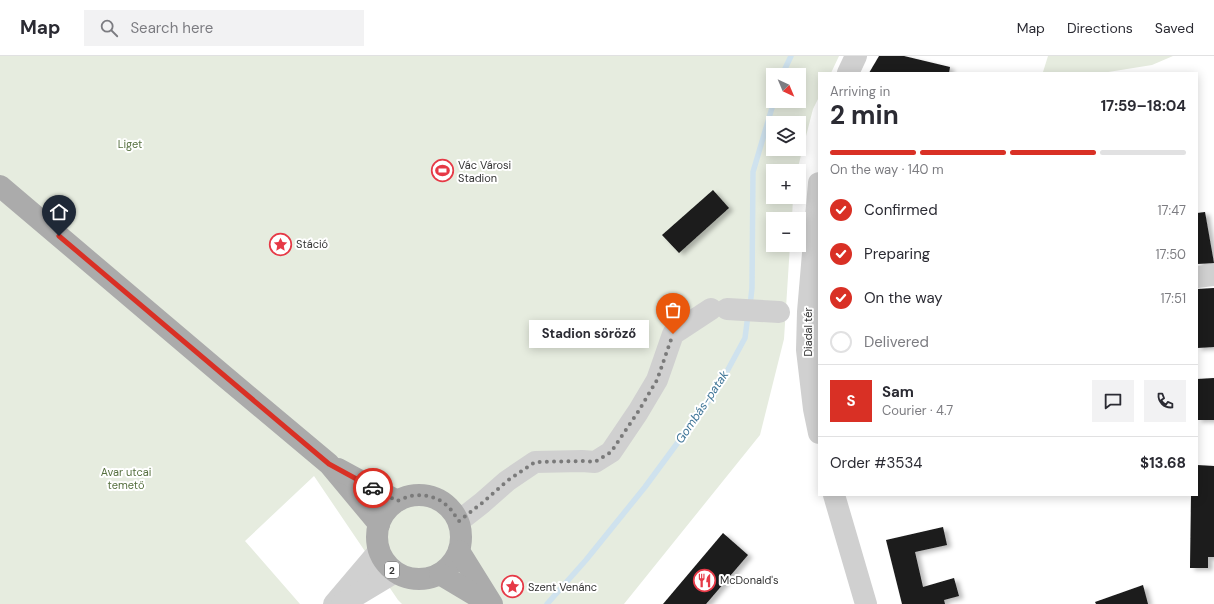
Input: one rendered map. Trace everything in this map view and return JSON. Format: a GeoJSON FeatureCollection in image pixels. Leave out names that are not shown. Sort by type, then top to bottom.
{"type":"FeatureCollection","features":[{"type":"Feature","properties":{"kind":"main road"},"geometry":{"type":"LineString","coordinates":[[0,186],[329,464],[379,524],[386,511],[397,501],[410,496],[424,495],[438,499],[449,507],[459,521],[461,534],[459,550],[452,564],[440,574],[491,604]]}},
{"type":"Feature","properties":{"kind":"main road"},"geometry":{"type":"LineString","coordinates":[[329,464],[397,501]]}},
{"type":"Feature","properties":{"kind":"main road","name":"2"},"geometry":{"type":"LineString","coordinates":[[379,524],[377,537],[379,551],[385,563],[395,572],[409,579],[425,579],[440,574]]}},
{"type":"Feature","properties":{"kind":"main road"},"geometry":{"type":"LineString","coordinates":[[459,550],[491,604]]}},
{"type":"Feature","properties":{"kind":"street"},"geometry":{"type":"LineString","coordinates":[[848,72],[856,56]]}},
{"type":"Feature","properties":{"kind":"street","name":"Diadal tér"},"geometry":{"type":"LineString","coordinates":[[818,195],[808,312],[813,349],[814,409],[818,428]]}},
{"type":"Feature","properties":{"kind":"street"},"geometry":{"type":"LineString","coordinates":[[1198,277],[1214,275]]}},
{"type":"Feature","properties":{"kind":"street"},"geometry":{"type":"LineString","coordinates":[[459,521],[507,481],[535,462],[595,462],[611,452],[638,412],[657,380],[673,334],[719,309],[779,312]]}},
{"type":"Feature","properties":{"kind":"street"},"geometry":{"type":"LineString","coordinates":[[834,496],[866,604]]}},
{"type":"Feature","properties":{"kind":"street"},"geometry":{"type":"LineString","coordinates":[[334,604],[379,551]]}},
{"type":"Feature","properties":{"kind":"street"},"geometry":{"type":"LineString","coordinates":[[342,604],[395,572]]}},
{"type":"Feature","properties":{"kind":"green space"},"geometry":{"type":"Polygon","coordinates":[[[0,56],[839,56],[831,72],[818,72],[818,99],[813,109],[806,136],[806,116],[766,116],[766,156],[801,156],[799,164],[766,164],[766,204],[793,204],[792,212],[766,212],[766,252],[790,252],[784,339],[760,435],[624,604],[402,604],[314,476],[245,541],[300,604],[0,604],[0,56]]]}},
{"type":"Feature","properties":{"kind":"green space"},"geometry":{"type":"Polygon","coordinates":[[[1048,56],[1173,56],[1152,65],[1108,72],[1043,72],[1048,56]]]}},
{"type":"Feature","properties":{"kind":"building"},"geometry":{"type":"Polygon","coordinates":[[[879,56],[904,56],[950,67],[949,72],[870,72],[879,56]]]}},
{"type":"Feature","properties":{"kind":"building"},"geometry":{"type":"Polygon","coordinates":[[[713,190],[729,208],[679,253],[662,235],[713,190]]]}},
{"type":"Feature","properties":{"kind":"building"},"geometry":{"type":"Polygon","coordinates":[[[1205,212],[1214,263],[1198,264],[1198,213],[1205,212]]]}},
{"type":"Feature","properties":{"kind":"building"},"geometry":{"type":"Polygon","coordinates":[[[1214,288],[1214,347],[1198,348],[1198,289],[1214,288]]]}},
{"type":"Feature","properties":{"kind":"building"},"geometry":{"type":"Polygon","coordinates":[[[1214,378],[1214,420],[1198,420],[1198,379],[1214,378]]]}},
{"type":"Feature","properties":{"kind":"building"},"geometry":{"type":"Polygon","coordinates":[[[1198,465],[1214,466],[1214,557],[1208,557],[1208,568],[1190,568],[1191,496],[1198,496],[1198,465]]]}},
{"type":"Feature","properties":{"kind":"building"},"geometry":{"type":"Polygon","coordinates":[[[943,527],[947,545],[915,552],[923,587],[954,578],[959,596],[944,600],[945,604],[902,604],[886,540],[943,527]]]}},
{"type":"Feature","properties":{"kind":"building","name":"McDonald's"},"geometry":{"type":"Polygon","coordinates":[[[723,533],[748,555],[706,604],[663,604],[723,533]]]}},
{"type":"Feature","properties":{"kind":"building"},"geometry":{"type":"Polygon","coordinates":[[[1143,585],[1148,604],[1096,604],[1095,602],[1143,585]]]}},
{"type":"Feature","properties":{"kind":"waterway","name":"Gombás-patak"},"geometry":{"type":"LineString","coordinates":[[785,68],[791,56]]}},
{"type":"Feature","properties":{"kind":"waterway","name":"Gombás-patak"},"geometry":{"type":"LineString","coordinates":[[750,306],[752,288],[753,172],[772,108]]}},
{"type":"Feature","properties":{"kind":"waterway","name":"Gombás-patak"},"geometry":{"type":"LineString","coordinates":[[547,604],[586,560],[645,487],[718,388],[745,338],[748,315]]}},
{"type":"Feature","properties":{"kind":"way so far"},"geometry":{"type":"LineString","coordinates":[[373,488],[397,501],[410,496],[424,495],[438,499],[449,507],[459,521],[472,512],[507,481],[535,462],[595,462],[611,452],[638,412],[657,380],[673,334]]}},
{"type":"Feature","properties":{"kind":"place","name":"Vác Városi Stadion"},"geometry":{"type":"Point","coordinates":[443,171]}},
{"type":"Feature","properties":{"kind":"place","name":"Stáció"},"geometry":{"type":"Point","coordinates":[280,244]}},
{"type":"Feature","properties":{"kind":"place","name":"Stadion söröző"},"geometry":{"type":"Point","coordinates":[673,334]}},
{"type":"Feature","properties":{"kind":"place","name":"McDonald's"},"geometry":{"type":"Point","coordinates":[705,580]}},
{"type":"Feature","properties":{"kind":"place","name":"Szent Venánc"},"geometry":{"type":"Point","coordinates":[513,587]}},
{"type":"Feature","properties":{"kind":"route"},"geometry":{"type":"LineString","coordinates":[[59,236],[329,464],[373,488]]}},
{"type":"Feature","properties":{"kind":"park label","name":"Liget"},"geometry":{"type":"Point","coordinates":[130,144]}},
{"type":"Feature","properties":{"kind":"park label","name":"Avar utcai temető"},"geometry":{"type":"Point","coordinates":[126,478]}}]}
